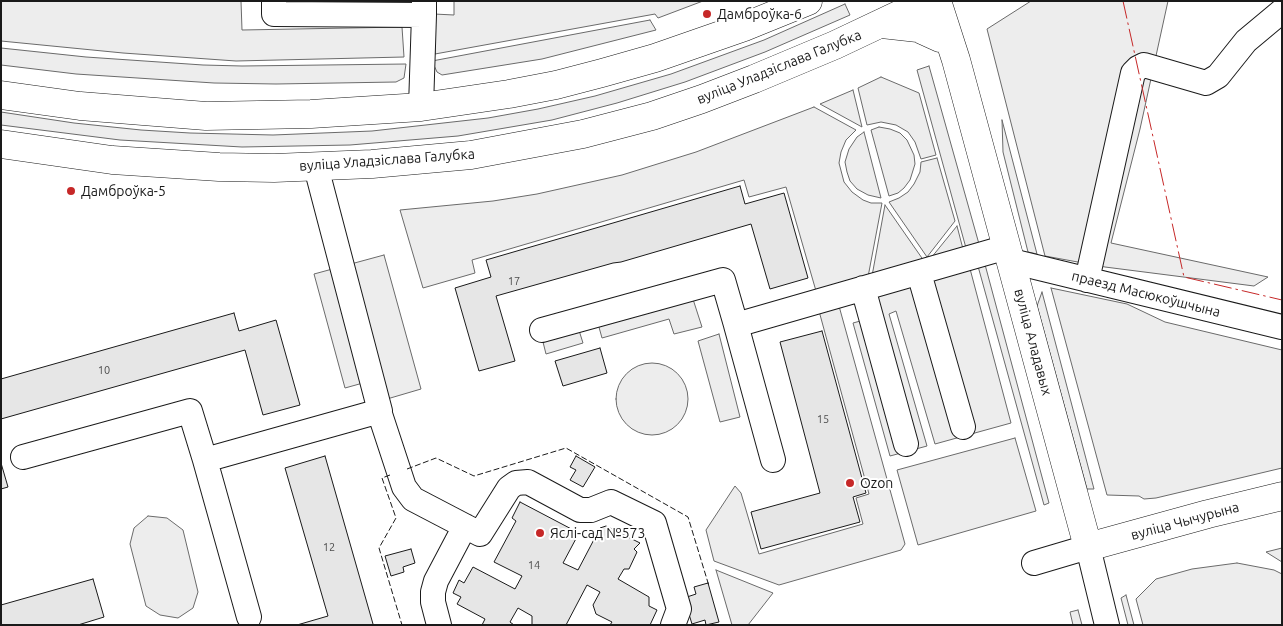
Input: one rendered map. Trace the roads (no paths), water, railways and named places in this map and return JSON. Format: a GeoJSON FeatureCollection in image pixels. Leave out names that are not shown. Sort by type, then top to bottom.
{"type":"FeatureCollection","features":[{"type":"Feature","properties":{"kind":"main road"},"geometry":{"type":"LineString","coordinates":[[1,95],[80,106],[206,116],[311,114],[421,107],[510,94],[602,74],[744,27],[808,1]]}},
{"type":"Feature","properties":{"kind":"main road","name":"вуліца Уладзіслава Галубка"},"geometry":{"type":"LineString","coordinates":[[1,144],[78,156],[174,165],[253,168],[372,164],[471,155],[550,141],[615,126],[702,99],[746,83],[929,2]]}},
{"type":"Feature","properties":{"kind":"main road","name":"вуліца Аладавых"},"geometry":{"type":"LineString","coordinates":[[929,2],[940,38],[956,60]]}},
{"type":"Feature","properties":{"kind":"main road","name":"вуліца Аладавых"},"geometry":{"type":"LineString","coordinates":[[929,2],[956,60],[1088,547]]}},
{"type":"Feature","properties":{"kind":"main road"},"geometry":{"type":"LineString","coordinates":[[882,24],[918,28],[940,38]]}},
{"type":"Feature","properties":{"kind":"main road","name":"вуліца Чычурына"},"geometry":{"type":"LineString","coordinates":[[1088,547],[1282,496]]}},
{"type":"Feature","properties":{"kind":"street"},"geometry":{"type":"LineString","coordinates":[[274,1],[274,14],[424,8],[421,107]]}},
{"type":"Feature","properties":{"kind":"street"},"geometry":{"type":"LineString","coordinates":[[1087,280],[1134,73],[1144,65],[1206,83],[1218,76],[1246,41],[1282,11]]}},
{"type":"Feature","properties":{"kind":"street"},"geometry":{"type":"LineString","coordinates":[[316,167],[379,411],[404,487],[413,499],[480,534],[509,488],[516,484],[528,482],[580,510],[591,510],[612,502],[654,523],[679,610],[673,625]]}},
{"type":"Feature","properties":{"kind":"street"},"geometry":{"type":"LineString","coordinates":[[736,325],[919,273],[1009,254]]}},
{"type":"Feature","properties":{"kind":"street","name":"праезд Масюкоўшчына"},"geometry":{"type":"LineString","coordinates":[[1009,254],[1087,280],[1282,327]]}},
{"type":"Feature","properties":{"kind":"street"},"geometry":{"type":"LineString","coordinates":[[919,273],[963,427]]}},
{"type":"Feature","properties":{"kind":"street"},"geometry":{"type":"LineString","coordinates":[[542,330],[722,280],[774,460]]}},
{"type":"Feature","properties":{"kind":"street"},"geometry":{"type":"LineString","coordinates":[[863,288],[906,444]]}},
{"type":"Feature","properties":{"kind":"street"},"geometry":{"type":"LineString","coordinates":[[23,457],[190,411],[249,617]]}},
{"type":"Feature","properties":{"kind":"street"},"geometry":{"type":"LineString","coordinates":[[205,460],[379,411]]}},
{"type":"Feature","properties":{"kind":"street"},"geometry":{"type":"LineString","coordinates":[[439,625],[433,602],[433,592],[436,581],[465,526]]}},
{"type":"Feature","properties":{"kind":"street"},"geometry":{"type":"LineString","coordinates":[[1034,562],[1088,547]]}},
{"type":"Feature","properties":{"kind":"street","name":"вуліца Аладавых"},"geometry":{"type":"LineString","coordinates":[[1088,547],[1107,625]]}},
{"type":"Feature","properties":{"kind":"place","name":"Дамброўка-6"},"geometry":{"type":"Point","coordinates":[707,14]}},
{"type":"Feature","properties":{"kind":"place","name":"Дамброўка-5"},"geometry":{"type":"Point","coordinates":[71,191]}},
{"type":"Feature","properties":{"kind":"place","name":"Ozon"},"geometry":{"type":"Point","coordinates":[850,483]}},
{"type":"Feature","properties":{"kind":"place","name":"Яслі-сад №573"},"geometry":{"type":"Point","coordinates":[540,533]}}]}
